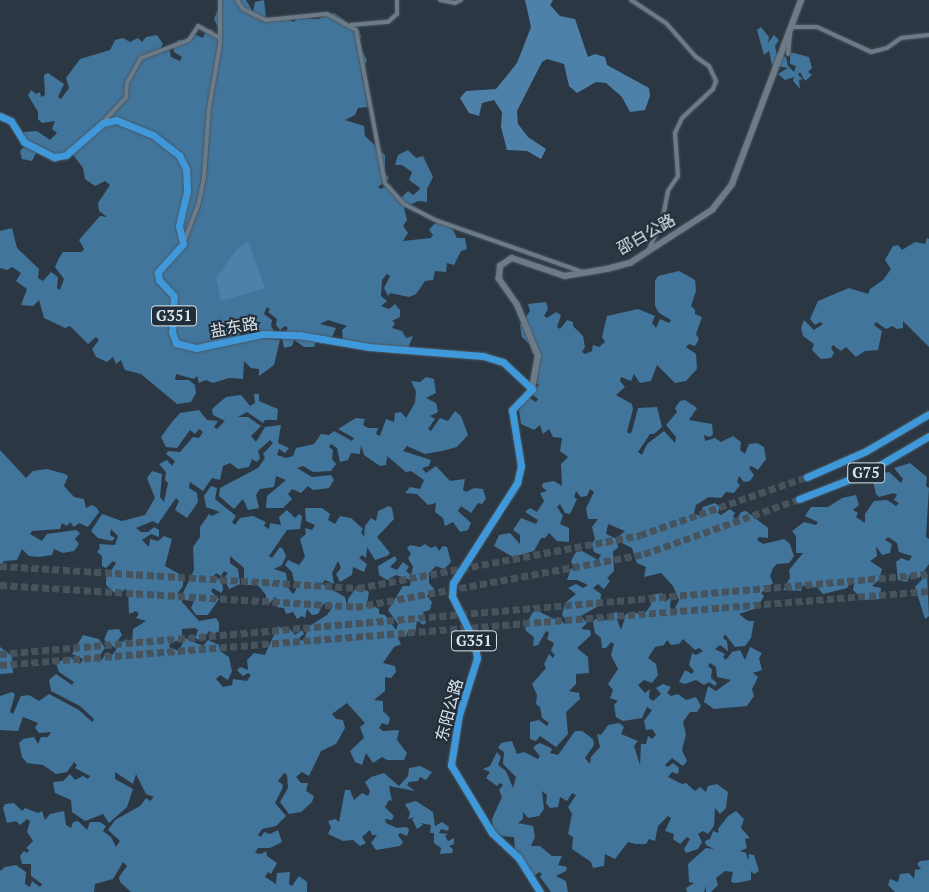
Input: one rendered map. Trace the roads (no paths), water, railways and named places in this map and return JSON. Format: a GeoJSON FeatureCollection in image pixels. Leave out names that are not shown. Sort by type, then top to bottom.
{"type":"FeatureCollection","features":[{"type":"Feature","properties":{"kind":"highway"},"geometry":{"type":"LineString","coordinates":[[0,116],[11,121],[30,146],[61,157],[103,123],[116,120],[153,135],[179,155],[186,169],[186,192],[180,226],[183,244]]}},
{"type":"Feature","properties":{"kind":"highway","name":"盐东路"},"geometry":{"type":"LineString","coordinates":[[183,244],[158,272],[159,280],[174,296],[172,332],[176,343],[184,347],[196,348],[263,334],[299,336],[369,348],[484,356],[503,362],[532,388]]}},
{"type":"Feature","properties":{"kind":"highway","name":"东阳公路"},"geometry":{"type":"LineString","coordinates":[[532,388],[512,410],[521,466],[517,484],[452,583],[452,596],[474,641],[477,658],[458,715],[452,765],[492,833],[518,856],[540,892]]}},
{"type":"Feature","properties":{"kind":"highway","name":"G75"},"geometry":{"type":"LineString","coordinates":[[806,477],[866,451],[929,414]]}},
{"type":"Feature","properties":{"kind":"highway","name":"G75"},"geometry":{"type":"LineString","coordinates":[[799,499],[866,473],[929,436]]}},
{"type":"Feature","properties":{"kind":"street"},"geometry":{"type":"LineString","coordinates":[[183,244],[198,206],[204,177],[220,38],[220,0]]}},
{"type":"Feature","properties":{"kind":"street"},"geometry":{"type":"LineString","coordinates":[[237,0],[243,9],[266,20],[327,14],[351,25],[356,30],[380,166],[385,183],[394,195],[419,213],[586,273]]}},
{"type":"Feature","properties":{"kind":"street"},"geometry":{"type":"LineString","coordinates":[[351,25],[388,22],[397,14],[397,0]]}},
{"type":"Feature","properties":{"kind":"street"},"geometry":{"type":"LineString","coordinates":[[440,0],[461,0]]}},
{"type":"Feature","properties":{"kind":"street"},"geometry":{"type":"LineString","coordinates":[[631,0],[666,23],[696,57],[709,66],[716,81],[713,89],[682,118],[675,133],[678,176],[668,191],[662,221],[648,252]]}},
{"type":"Feature","properties":{"kind":"street","name":"邵白公路"},"geometry":{"type":"LineString","coordinates":[[532,388],[538,356],[517,305],[499,279],[500,266],[512,258],[565,276],[630,263],[712,210],[732,184],[801,0]]}},
{"type":"Feature","properties":{"kind":"street"},"geometry":{"type":"LineString","coordinates":[[103,123],[126,97],[127,83],[141,58],[189,40],[198,26],[220,38]]}},
{"type":"Feature","properties":{"kind":"street"},"geometry":{"type":"LineString","coordinates":[[788,54],[791,27],[817,27],[872,52],[887,48],[901,38],[929,35]]}},
{"type":"Feature","properties":{"kind":"tunnel"},"geometry":{"type":"LineString","coordinates":[[0,566],[358,588],[640,535],[807,477]]}},
{"type":"Feature","properties":{"kind":"tunnel"},"geometry":{"type":"LineString","coordinates":[[0,585],[356,607],[644,554],[799,499]]}},
{"type":"Feature","properties":{"kind":"tunnel"},"geometry":{"type":"LineString","coordinates":[[0,654],[929,574]]}},
{"type":"Feature","properties":{"kind":"tunnel"},"geometry":{"type":"LineString","coordinates":[[0,665],[929,591]]}}]}
